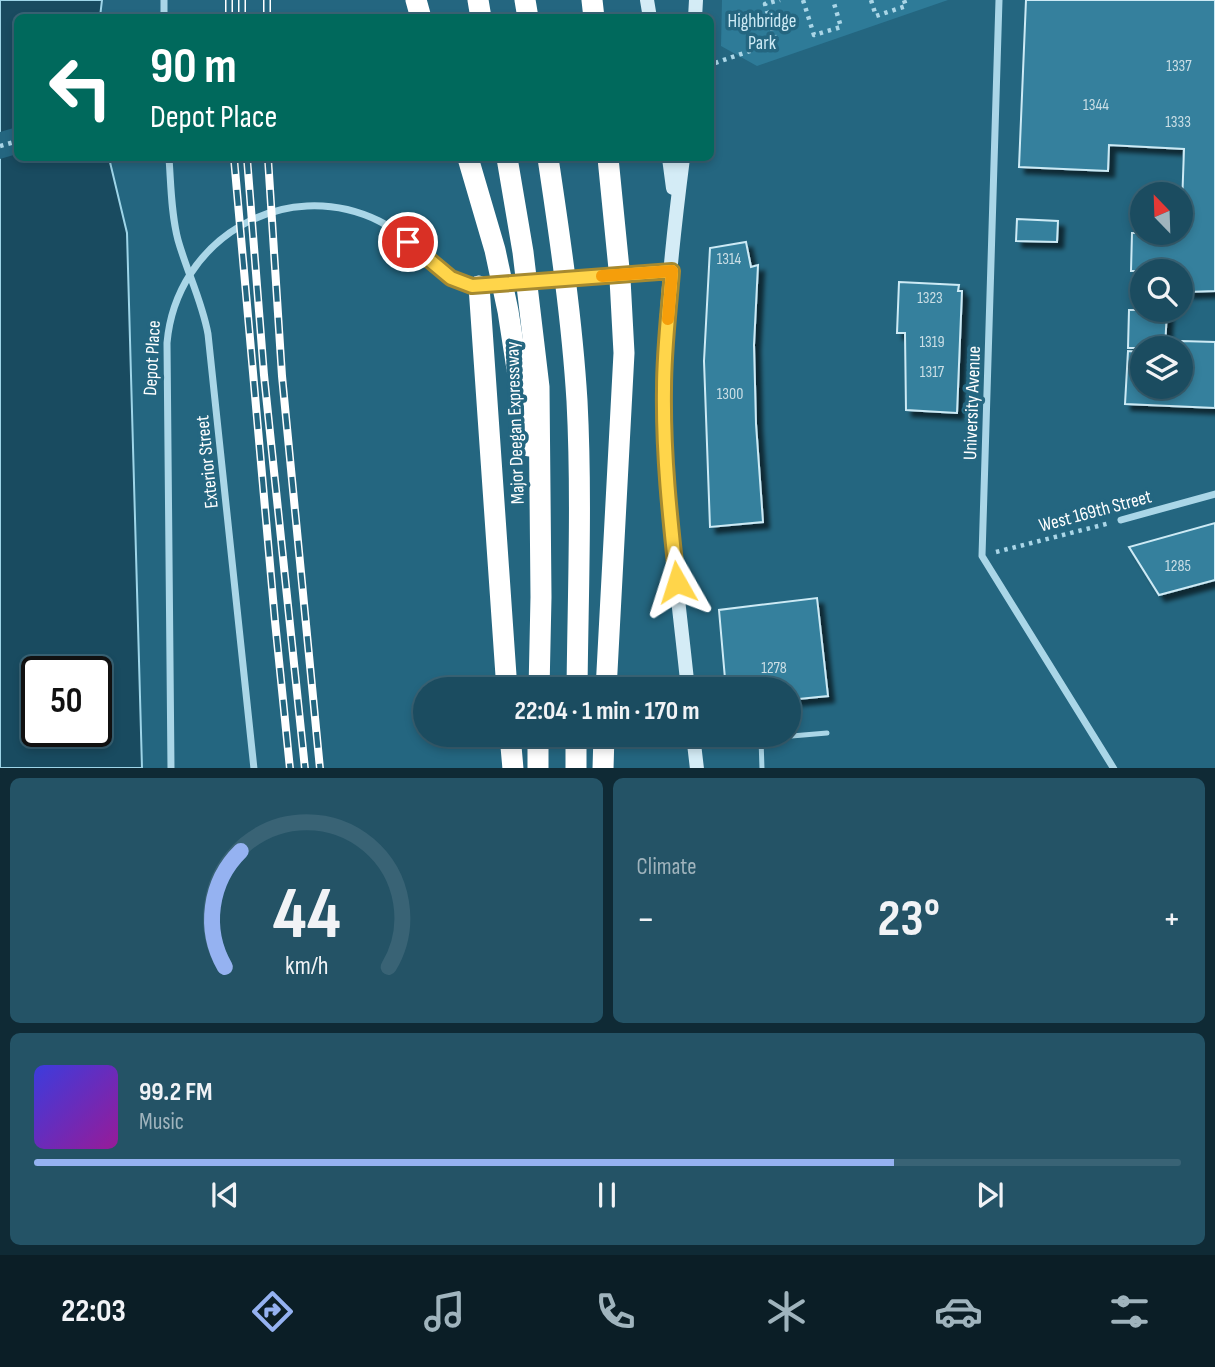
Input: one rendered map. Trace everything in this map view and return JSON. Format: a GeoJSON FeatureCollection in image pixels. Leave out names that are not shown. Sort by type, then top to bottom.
{"type":"FeatureCollection","features":[{"type":"Feature","properties":{"kind":"highway"},"geometry":{"type":"LineString","coordinates":[[469,161],[502,279],[540,512]]}},
{"type":"Feature","properties":{"kind":"highway","name":"Major Deegan Expressway"},"geometry":{"type":"LineString","coordinates":[[508,161],[523,252],[538,375],[539,677]]}},
{"type":"Feature","properties":{"kind":"highway"},"geometry":{"type":"LineString","coordinates":[[548,161],[569,313],[577,399],[580,523],[577,677]]}},
{"type":"Feature","properties":{"kind":"highway"},"geometry":{"type":"LineString","coordinates":[[607,677],[624,353],[608,161]]}},
{"type":"Feature","properties":{"kind":"highway"},"geometry":{"type":"LineString","coordinates":[[479,286],[506,677]]}},
{"type":"Feature","properties":{"kind":"highway"},"geometry":{"type":"LineString","coordinates":[[511,747],[513,768]]}},
{"type":"Feature","properties":{"kind":"highway"},"geometry":{"type":"LineString","coordinates":[[538,747],[538,768]]}},
{"type":"Feature","properties":{"kind":"highway"},"geometry":{"type":"LineString","coordinates":[[576,747],[576,768]]}},
{"type":"Feature","properties":{"kind":"highway"},"geometry":{"type":"LineString","coordinates":[[603,768],[604,747]]}},
{"type":"Feature","properties":{"kind":"main road"},"geometry":{"type":"LineString","coordinates":[[669,161],[675,218]]}},
{"type":"Feature","properties":{"kind":"main road"},"geometry":{"type":"LineString","coordinates":[[683,161],[675,218],[665,361],[665,448],[687,677]]}},
{"type":"Feature","properties":{"kind":"main road","name":"Depot Place"},"geometry":{"type":"LineString","coordinates":[[479,286],[672,271]]}},
{"type":"Feature","properties":{"kind":"main road"},"geometry":{"type":"LineString","coordinates":[[694,747],[696,768]]}},
{"type":"Feature","properties":{"kind":"street","name":"University Avenue"},"geometry":{"type":"LineString","coordinates":[[982,556],[999,0]]}},
{"type":"Feature","properties":{"kind":"street","name":"Exterior Street"},"geometry":{"type":"LineString","coordinates":[[169,161],[178,241],[203,309],[208,334],[254,768]]}},
{"type":"Feature","properties":{"kind":"street","name":"Depot Place"},"geometry":{"type":"LineString","coordinates":[[170,768],[167,343],[173,308],[191,272],[219,239],[256,218],[290,208],[331,207],[367,216],[382,223],[451,278],[465,285],[479,286]]}},
{"type":"Feature","properties":{"kind":"street","name":"West 169th Street"},"geometry":{"type":"LineString","coordinates":[[1121,520],[1215,494]]}},
{"type":"Feature","properties":{"kind":"street"},"geometry":{"type":"LineString","coordinates":[[982,556],[1114,768]]}},
{"type":"Feature","properties":{"kind":"lane"},"geometry":{"type":"LineString","coordinates":[[801,735],[827,733]]}},
{"type":"Feature","properties":{"kind":"lane"},"geometry":{"type":"LineString","coordinates":[[761,747],[762,768]]}},
{"type":"Feature","properties":{"kind":"path"},"geometry":{"type":"LineString","coordinates":[[715,63],[776,42],[765,4],[780,0]]}},
{"type":"Feature","properties":{"kind":"path"},"geometry":{"type":"LineString","coordinates":[[803,0],[814,35],[841,27],[833,0]]}},
{"type":"Feature","properties":{"kind":"path"},"geometry":{"type":"LineString","coordinates":[[871,0],[876,16],[906,6],[904,0]]}},
{"type":"Feature","properties":{"kind":"path","name":"West 169th Street"},"geometry":{"type":"LineString","coordinates":[[982,556],[1121,520]]}},
{"type":"Feature","properties":{"kind":"green space","name":"Highbridge Park"},"geometry":{"type":"Polygon","coordinates":[[[722,0],[948,0],[757,66],[721,46],[722,0]]]}},
{"type":"Feature","properties":{"kind":"shaded area"},"geometry":{"type":"Polygon","coordinates":[[[0,0],[102,0],[100,14],[14,14],[14,161],[110,161],[127,233],[142,768],[0,768],[0,0]]]}},
{"type":"Feature","properties":{"kind":"pier"},"geometry":{"type":"Polygon","coordinates":[[[14,128],[14,155],[0,159],[0,132],[14,128]]]}},
{"type":"Feature","properties":{"kind":"building"},"geometry":{"type":"Polygon","coordinates":[[[1026,0],[1215,0],[1215,291],[1193,292],[1193,259],[1131,259],[1132,245],[1194,245],[1194,182],[1183,182],[1184,149],[1109,145],[1108,171],[1019,167],[1026,0]]]}},
{"type":"Feature","properties":{"kind":"building"},"geometry":{"type":"Polygon","coordinates":[[[1017,219],[1058,221],[1057,242],[1016,241],[1017,219]]]}},
{"type":"Feature","properties":{"kind":"building"},"geometry":{"type":"Polygon","coordinates":[[[746,242],[751,267],[758,265],[754,345],[763,522],[710,527],[704,361],[710,248],[746,242]]]}},
{"type":"Feature","properties":{"kind":"building"},"geometry":{"type":"Polygon","coordinates":[[[899,282],[959,285],[958,291],[962,291],[957,413],[906,410],[905,333],[897,333],[899,282]]]}},
{"type":"Feature","properties":{"kind":"building"},"geometry":{"type":"Polygon","coordinates":[[[1129,310],[1130,322],[1166,322],[1166,336],[1130,336],[1128,348],[1129,310]]]}},
{"type":"Feature","properties":{"kind":"building"},"geometry":{"type":"Polygon","coordinates":[[[1193,341],[1215,342],[1215,408],[1125,404],[1128,351],[1130,399],[1193,399],[1193,341]]]}},
{"type":"Feature","properties":{"kind":"building"},"geometry":{"type":"Polygon","coordinates":[[[1215,523],[1215,580],[1159,595],[1129,547],[1215,523]]]}},
{"type":"Feature","properties":{"kind":"building"},"geometry":{"type":"Polygon","coordinates":[[[817,598],[828,696],[801,699],[801,677],[725,677],[719,610],[817,598]]]}},
{"type":"Feature","properties":{"kind":"railway"},"geometry":{"type":"LineString","coordinates":[[229,0],[229,14]]}},
{"type":"Feature","properties":{"kind":"railway"},"geometry":{"type":"LineString","coordinates":[[242,0],[242,14]]}},
{"type":"Feature","properties":{"kind":"railway"},"geometry":{"type":"LineString","coordinates":[[267,0],[267,14]]}},
{"type":"Feature","properties":{"kind":"railway"},"geometry":{"type":"LineString","coordinates":[[234,161],[290,768]]}},
{"type":"Feature","properties":{"kind":"railway"},"geometry":{"type":"LineString","coordinates":[[247,161],[264,375],[305,768]]}},
{"type":"Feature","properties":{"kind":"railway"},"geometry":{"type":"LineString","coordinates":[[268,161],[282,376],[320,768]]}},
{"type":"Feature","properties":{"kind":"slow traffic"},"geometry":{"type":"LineString","coordinates":[[602,276],[672,271],[668,319]]}},
{"type":"Feature","properties":{"kind":"route"},"geometry":{"type":"LineString","coordinates":[[408,242],[451,278],[472,286],[672,271],[665,361],[664,422],[668,502],[677,582]]}}]}
